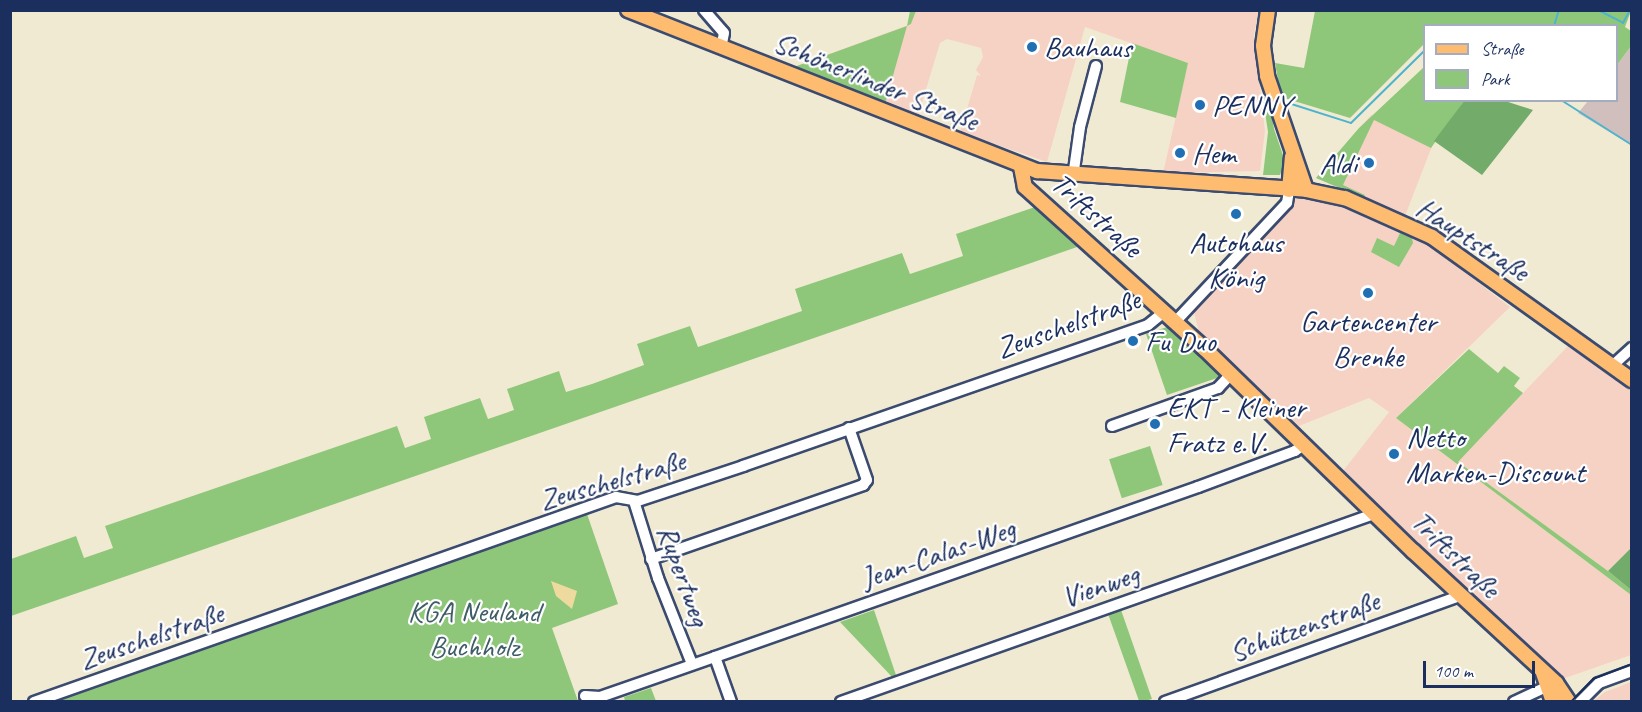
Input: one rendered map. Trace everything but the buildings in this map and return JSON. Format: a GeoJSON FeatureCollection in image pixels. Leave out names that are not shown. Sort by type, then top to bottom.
{"type":"FeatureCollection","features":[{"type":"Feature","properties":{"kind":"main road","name":"Schönerlinder Straße"},"geometry":{"type":"LineString","coordinates":[[628,10],[1021,167],[1073,177],[1289,190]]}},
{"type":"Feature","properties":{"kind":"main road"},"geometry":{"type":"LineString","coordinates":[[1268,10],[1264,57],[1292,157],[1289,190]]}},
{"type":"Feature","properties":{"kind":"main road"},"geometry":{"type":"LineString","coordinates":[[1292,157],[1298,162],[1306,190]]}},
{"type":"Feature","properties":{"kind":"main road","name":"Triftstraße"},"geometry":{"type":"LineString","coordinates":[[1021,167],[1025,187],[1176,321],[1374,514],[1542,671],[1553,694],[1569,702]]}},
{"type":"Feature","properties":{"kind":"main road","name":"Hauptstraße"},"geometry":{"type":"LineString","coordinates":[[1289,190],[1306,190],[1345,198],[1432,237],[1632,380]]}},
{"type":"Feature","properties":{"kind":"street"},"geometry":{"type":"LineString","coordinates":[[704,10],[724,33],[721,48]]}},
{"type":"Feature","properties":{"kind":"street"},"geometry":{"type":"LineString","coordinates":[[1073,177],[1080,127],[1096,66]]}},
{"type":"Feature","properties":{"kind":"street"},"geometry":{"type":"LineString","coordinates":[[1176,321],[1287,203],[1289,190]]}},
{"type":"Feature","properties":{"kind":"street","name":"Zeuschelstraße"},"geometry":{"type":"LineString","coordinates":[[34,702],[616,497],[634,501],[1148,325],[1165,311]]}},
{"type":"Feature","properties":{"kind":"street"},"geometry":{"type":"LineString","coordinates":[[1612,366],[1632,348]]}},
{"type":"Feature","properties":{"kind":"street"},"geometry":{"type":"LineString","coordinates":[[1112,426],[1218,388],[1231,374]]}},
{"type":"Feature","properties":{"kind":"street"},"geometry":{"type":"LineString","coordinates":[[651,559],[863,485],[867,480],[849,428]]}},
{"type":"Feature","properties":{"kind":"street","name":"Jean-Calas-Weg"},"geometry":{"type":"LineString","coordinates":[[585,696],[600,697],[715,657],[1198,487],[1296,451],[1303,445]]}},
{"type":"Feature","properties":{"kind":"street","name":"Rupertweg"},"geometry":{"type":"LineString","coordinates":[[634,501],[651,559],[692,664]]}},
{"type":"Feature","properties":{"kind":"street","name":"Vienweg"},"geometry":{"type":"LineString","coordinates":[[841,702],[1374,514]]}},
{"type":"Feature","properties":{"kind":"street","name":"Schützenstraße"},"geometry":{"type":"LineString","coordinates":[[1165,702],[1460,596]]}},
{"type":"Feature","properties":{"kind":"street","name":"Rupertweg"},"geometry":{"type":"LineString","coordinates":[[715,657],[730,702]]}},
{"type":"Feature","properties":{"kind":"street"},"geometry":{"type":"LineString","coordinates":[[1580,702],[1599,683],[1632,671]]}},
{"type":"Feature","properties":{"kind":"street"},"geometry":{"type":"LineString","coordinates":[[1514,702],[1553,694]]}},
{"type":"Feature","properties":{"kind":"shaded area"},"geometry":{"type":"Polygon","coordinates":[[[916,11],[1259,11],[1254,34],[1265,131],[1260,171],[1163,173],[1188,63],[1085,27],[1047,162],[960,132],[977,75],[981,76],[976,70],[983,57],[981,48],[947,39],[940,43],[918,116],[794,67],[911,24],[916,11]]]}},
{"type":"Feature","properties":{"kind":"shaded area"},"geometry":{"type":"Polygon","coordinates":[[[1631,46],[1631,145],[1578,113],[1587,102],[1618,102],[1618,64],[1631,46]]]}},
{"type":"Feature","properties":{"kind":"shaded area"},"geometry":{"type":"Polygon","coordinates":[[[1371,115],[1434,141],[1405,216],[1316,178],[1371,115]]]}},
{"type":"Feature","properties":{"kind":"shaded area"},"geometry":{"type":"Polygon","coordinates":[[[1298,196],[1344,208],[1432,247],[1510,307],[1396,418],[1631,595],[1631,655],[1565,678],[1469,595],[1343,471],[1389,412],[1369,398],[1299,426],[1199,332],[1193,309],[1298,196]]]}},
{"type":"Feature","properties":{"kind":"shaded area"},"geometry":{"type":"Polygon","coordinates":[[[1568,346],[1631,391],[1631,548],[1608,571],[1457,462],[1568,346]]]}},
{"type":"Feature","properties":{"kind":"shaded area"},"geometry":{"type":"Polygon","coordinates":[[[1631,682],[1631,701],[1592,702],[1605,692],[1631,682]]]}},
{"type":"Feature","properties":{"kind":"green space"},"geometry":{"type":"Polygon","coordinates":[[[910,11],[916,11],[911,24],[907,26],[910,11]]]}},
{"type":"Feature","properties":{"kind":"green space"},"geometry":{"type":"Polygon","coordinates":[[[1315,11],[1631,11],[1625,27],[1631,31],[1631,46],[1618,64],[1618,24],[1423,24],[1423,45],[1350,118],[1281,97],[1275,63],[1304,68],[1315,11]]]}},
{"type":"Feature","properties":{"kind":"green space"},"geometry":{"type":"Polygon","coordinates":[[[907,26],[885,104],[794,67],[907,26]]]}},
{"type":"Feature","properties":{"kind":"green space"},"geometry":{"type":"Polygon","coordinates":[[[1132,43],[1188,63],[1176,118],[1120,102],[1132,43]]]}},
{"type":"Feature","properties":{"kind":"green space"},"geometry":{"type":"Polygon","coordinates":[[[1423,68],[1423,102],[1463,102],[1431,148],[1374,120],[1343,185],[1365,195],[1363,198],[1316,178],[1359,128],[1423,68]]]}},
{"type":"Feature","properties":{"kind":"green space"},"geometry":{"type":"Polygon","coordinates":[[[1269,97],[1274,129],[1285,161],[1280,175],[1263,175],[1268,132],[1263,99],[1269,97]]]}},
{"type":"Feature","properties":{"kind":"green space"},"geometry":{"type":"Polygon","coordinates":[[[1463,102],[1508,102],[1533,110],[1482,175],[1434,141],[1463,102]]]}},
{"type":"Feature","properties":{"kind":"green space"},"geometry":{"type":"Polygon","coordinates":[[[1035,207],[1080,246],[11,616],[11,559],[76,536],[84,558],[113,548],[105,526],[397,426],[405,448],[431,439],[424,417],[480,398],[488,419],[514,410],[507,389],[559,371],[566,392],[592,384],[644,365],[637,344],[690,326],[698,347],[802,311],[795,289],[902,253],[910,274],[963,256],[956,234],[1035,207]]]}},
{"type":"Feature","properties":{"kind":"green space"},"geometry":{"type":"Polygon","coordinates":[[[1400,233],[1412,238],[1413,243],[1399,267],[1371,252],[1377,238],[1394,246],[1400,233]]]}},
{"type":"Feature","properties":{"kind":"green space"},"geometry":{"type":"Polygon","coordinates":[[[1170,326],[1221,374],[1220,377],[1167,395],[1146,334],[1170,326]]]}},
{"type":"Feature","properties":{"kind":"green space"},"geometry":{"type":"Polygon","coordinates":[[[1469,349],[1498,373],[1504,366],[1520,378],[1514,386],[1523,393],[1458,462],[1608,571],[1631,590],[1631,595],[1396,418],[1469,349]]]}},
{"type":"Feature","properties":{"kind":"green space"},"geometry":{"type":"Polygon","coordinates":[[[1150,446],[1163,485],[1122,498],[1109,459],[1150,446]]]}},
{"type":"Feature","properties":{"kind":"green space","name":"KGA Neuland Buchholz"},"geometry":{"type":"Polygon","coordinates":[[[586,511],[618,604],[552,628],[578,701],[44,702],[586,511]]]}},
{"type":"Feature","properties":{"kind":"green space"},"geometry":{"type":"Polygon","coordinates":[[[1631,548],[1631,590],[1608,571],[1631,548]]]}},
{"type":"Feature","properties":{"kind":"green space"},"geometry":{"type":"Polygon","coordinates":[[[1120,607],[1152,699],[1139,701],[1107,611],[1120,607]]]}},
{"type":"Feature","properties":{"kind":"green space"},"geometry":{"type":"Polygon","coordinates":[[[874,610],[897,678],[894,679],[840,622],[874,610]]]}},
{"type":"Feature","properties":{"kind":"green space"},"geometry":{"type":"Polygon","coordinates":[[[651,688],[656,701],[625,701],[624,697],[651,688]]]}},
{"type":"Feature","properties":{"kind":"sand"},"geometry":{"type":"Polygon","coordinates":[[[551,581],[577,591],[572,609],[556,596],[551,581]]]}},
{"type":"Feature","properties":{"kind":"waterway"},"geometry":{"type":"LineString","coordinates":[[1555,24],[1559,10]]}},
{"type":"Feature","properties":{"kind":"waterway"},"geometry":{"type":"LineString","coordinates":[[1598,10],[1623,23],[1630,10]]}},
{"type":"Feature","properties":{"kind":"waterway"},"geometry":{"type":"LineString","coordinates":[[1282,101],[1351,123],[1423,52]]}},
{"type":"Feature","properties":{"kind":"waterway"},"geometry":{"type":"LineString","coordinates":[[1564,102],[1632,145]]}},
{"type":"Feature","properties":{"kind":"tram line"},"geometry":{"type":"LineString","coordinates":[[1571,702],[1593,679],[1632,664]]}},
{"type":"Feature","properties":{"kind":"place","name":"Bauhaus"},"geometry":{"type":"Point","coordinates":[1032,47]}},
{"type":"Feature","properties":{"kind":"place","name":"PENNY"},"geometry":{"type":"Point","coordinates":[1200,105]}},
{"type":"Feature","properties":{"kind":"place","name":"Hem"},"geometry":{"type":"Point","coordinates":[1180,153]}},
{"type":"Feature","properties":{"kind":"place","name":"Aldi"},"geometry":{"type":"Point","coordinates":[1369,163]}},
{"type":"Feature","properties":{"kind":"place","name":"Autohaus König"},"geometry":{"type":"Point","coordinates":[1236,214]}},
{"type":"Feature","properties":{"kind":"place","name":"Gartencenter Brenke"},"geometry":{"type":"Point","coordinates":[1368,293]}},
{"type":"Feature","properties":{"kind":"place","name":"Fu Duo"},"geometry":{"type":"Point","coordinates":[1133,341]}},
{"type":"Feature","properties":{"kind":"place","name":"EKT - Kleiner Fratz e.V."},"geometry":{"type":"Point","coordinates":[1155,424]}},
{"type":"Feature","properties":{"kind":"place","name":"Netto Marken-Discount"},"geometry":{"type":"Point","coordinates":[1394,454]}}]}
